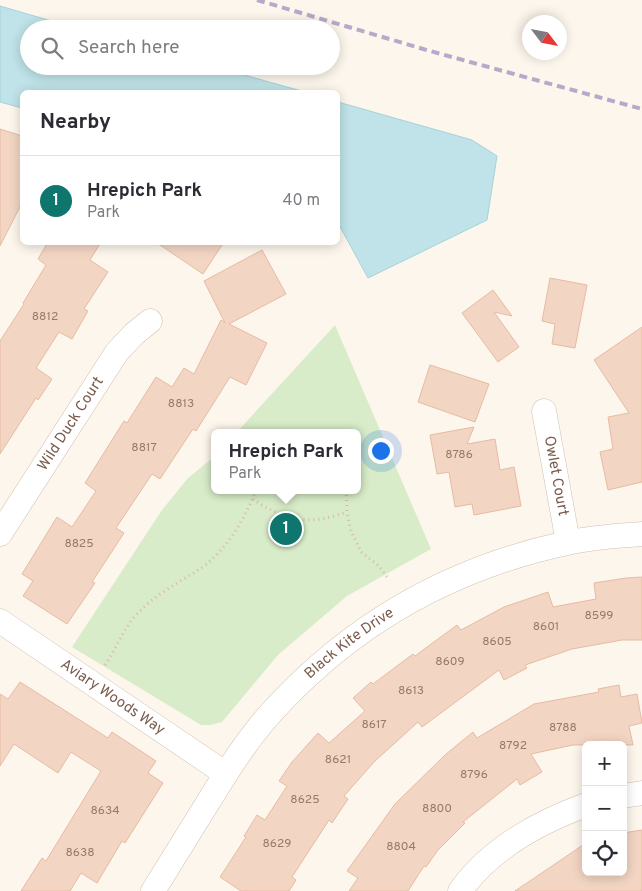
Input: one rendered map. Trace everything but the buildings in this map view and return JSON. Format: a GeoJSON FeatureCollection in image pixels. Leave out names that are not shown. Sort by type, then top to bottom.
{"type":"FeatureCollection","features":[{"type":"Feature","properties":{"kind":"street","name":"Wild Duck Court"},"geometry":{"type":"LineString","coordinates":[[0,534],[117,352],[134,334],[150,322]]}},
{"type":"Feature","properties":{"kind":"street","name":"Owlet Court"},"geometry":{"type":"LineString","coordinates":[[544,411],[568,542]]}},
{"type":"Feature","properties":{"kind":"street","name":"Black Kite Drive"},"geometry":{"type":"LineString","coordinates":[[153,891],[226,774],[269,715],[307,675],[378,619],[428,590],[469,571],[521,554],[568,542],[642,534]]}},
{"type":"Feature","properties":{"kind":"street","name":"Aviary Woods Way"},"geometry":{"type":"LineString","coordinates":[[0,621],[226,774]]}},
{"type":"Feature","properties":{"kind":"street"},"geometry":{"type":"LineString","coordinates":[[627,795],[642,793]]}},
{"type":"Feature","properties":{"kind":"street"},"geometry":{"type":"LineString","coordinates":[[460,891],[492,857],[525,832],[557,815],[582,806]]}},
{"type":"Feature","properties":{"kind":"path"},"geometry":{"type":"LineString","coordinates":[[105,665],[112,656],[121,635],[137,614],[161,592],[205,565],[226,544],[245,515],[254,494]]}},
{"type":"Feature","properties":{"kind":"path"},"geometry":{"type":"LineString","coordinates":[[346,494],[347,512],[351,531],[361,552],[379,566],[387,577]]}},
{"type":"Feature","properties":{"kind":"path"},"geometry":{"type":"LineString","coordinates":[[253,498],[262,506],[307,520],[331,518],[347,512]]}},
{"type":"Feature","properties":{"kind":"green space"},"geometry":{"type":"Polygon","coordinates":[[[335,325],[431,549],[347,596],[278,655],[222,722],[201,725],[72,647],[162,510],[188,478],[211,459],[211,494],[361,494],[361,429],[240,429],[335,325]]]}},
{"type":"Feature","properties":{"kind":"water"},"geometry":{"type":"Polygon","coordinates":[[[0,6],[48,20],[20,20],[20,75],[244,75],[298,90],[20,90],[20,107],[0,102],[0,6]]]}},
{"type":"Feature","properties":{"kind":"water"},"geometry":{"type":"Polygon","coordinates":[[[340,103],[472,140],[497,156],[487,220],[368,278],[340,227],[340,103]]]}},
{"type":"Feature","properties":{"kind":"railway"},"geometry":{"type":"LineString","coordinates":[[257,0],[325,20]]}},
{"type":"Feature","properties":{"kind":"railway"},"geometry":{"type":"LineString","coordinates":[[340,24],[642,109]]}},
{"type":"Feature","properties":{"kind":"place","name":"Hrepich Park"},"geometry":{"type":"Point","coordinates":[286,529]}}]}
